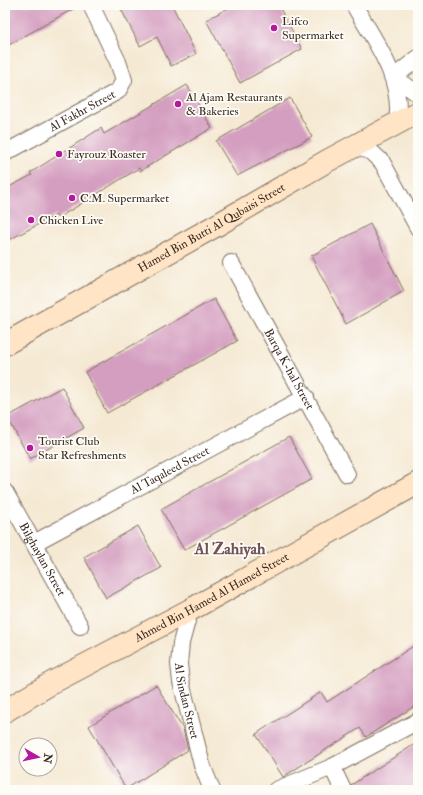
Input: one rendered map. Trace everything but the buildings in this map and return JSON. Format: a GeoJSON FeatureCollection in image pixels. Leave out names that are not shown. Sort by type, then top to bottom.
{"type":"FeatureCollection","features":[{"type":"Feature","properties":{"kind":"main road","name":"Hamed Bin Butti Al Qubaisi Street"},"geometry":{"type":"LineString","coordinates":[[5,344],[354,146],[418,112]]}},
{"type":"Feature","properties":{"kind":"main road","name":"Ahmed Bin Hamed Al Hamed Street"},"geometry":{"type":"LineString","coordinates":[[5,711],[55,681],[190,610],[418,483]]}},
{"type":"Feature","properties":{"kind":"street","name":"Al Fakhr Street"},"geometry":{"type":"LineString","coordinates":[[5,153],[118,91],[124,80],[118,62],[91,5]]}},
{"type":"Feature","properties":{"kind":"street"},"geometry":{"type":"LineString","coordinates":[[354,5],[394,77],[399,100],[397,123]]}},
{"type":"Feature","properties":{"kind":"street"},"geometry":{"type":"LineString","coordinates":[[394,77],[418,58]]}},
{"type":"Feature","properties":{"kind":"street"},"geometry":{"type":"LineString","coordinates":[[394,77],[418,94]]}},
{"type":"Feature","properties":{"kind":"street"},"geometry":{"type":"LineString","coordinates":[[354,146],[370,151],[380,159],[418,228]]}},
{"type":"Feature","properties":{"kind":"street","name":"Barqa K-hal Street"},"geometry":{"type":"LineString","coordinates":[[231,263],[347,474]]}},
{"type":"Feature","properties":{"kind":"street","name":"Al Taqaleed Street"},"geometry":{"type":"LineString","coordinates":[[34,543],[306,397]]}},
{"type":"Feature","properties":{"kind":"street","name":"Bilghaylan Street"},"geometry":{"type":"LineString","coordinates":[[5,492],[80,626]]}},
{"type":"Feature","properties":{"kind":"street","name":"Al Sindan Street"},"geometry":{"type":"LineString","coordinates":[[190,610],[181,643],[179,664],[202,765],[212,790]]}},
{"type":"Feature","properties":{"kind":"street"},"geometry":{"type":"LineString","coordinates":[[276,790],[332,767],[418,721]]}},
{"type":"Feature","properties":{"kind":"street"},"geometry":{"type":"LineString","coordinates":[[332,767],[343,790]]}},
{"type":"Feature","properties":{"kind":"place","name":"Lifco Supermarket"},"geometry":{"type":"Point","coordinates":[274,28]}},
{"type":"Feature","properties":{"kind":"place","name":"Al Ajam Restaurants & Bakeries"},"geometry":{"type":"Point","coordinates":[178,104]}},
{"type":"Feature","properties":{"kind":"place","name":"Fayrouz Roaster"},"geometry":{"type":"Point","coordinates":[59,154]}},
{"type":"Feature","properties":{"kind":"place","name":"C.M. Supermarket"},"geometry":{"type":"Point","coordinates":[72,198]}},
{"type":"Feature","properties":{"kind":"place","name":"Chicken Live"},"geometry":{"type":"Point","coordinates":[31,220]}},
{"type":"Feature","properties":{"kind":"place","name":"Tourist Club Star Refreshments"},"geometry":{"type":"Point","coordinates":[30,448]}},
{"type":"Feature","properties":{"kind":"district","name":"Al Zahiyah"},"geometry":{"type":"Point","coordinates":[230,548]}}]}
